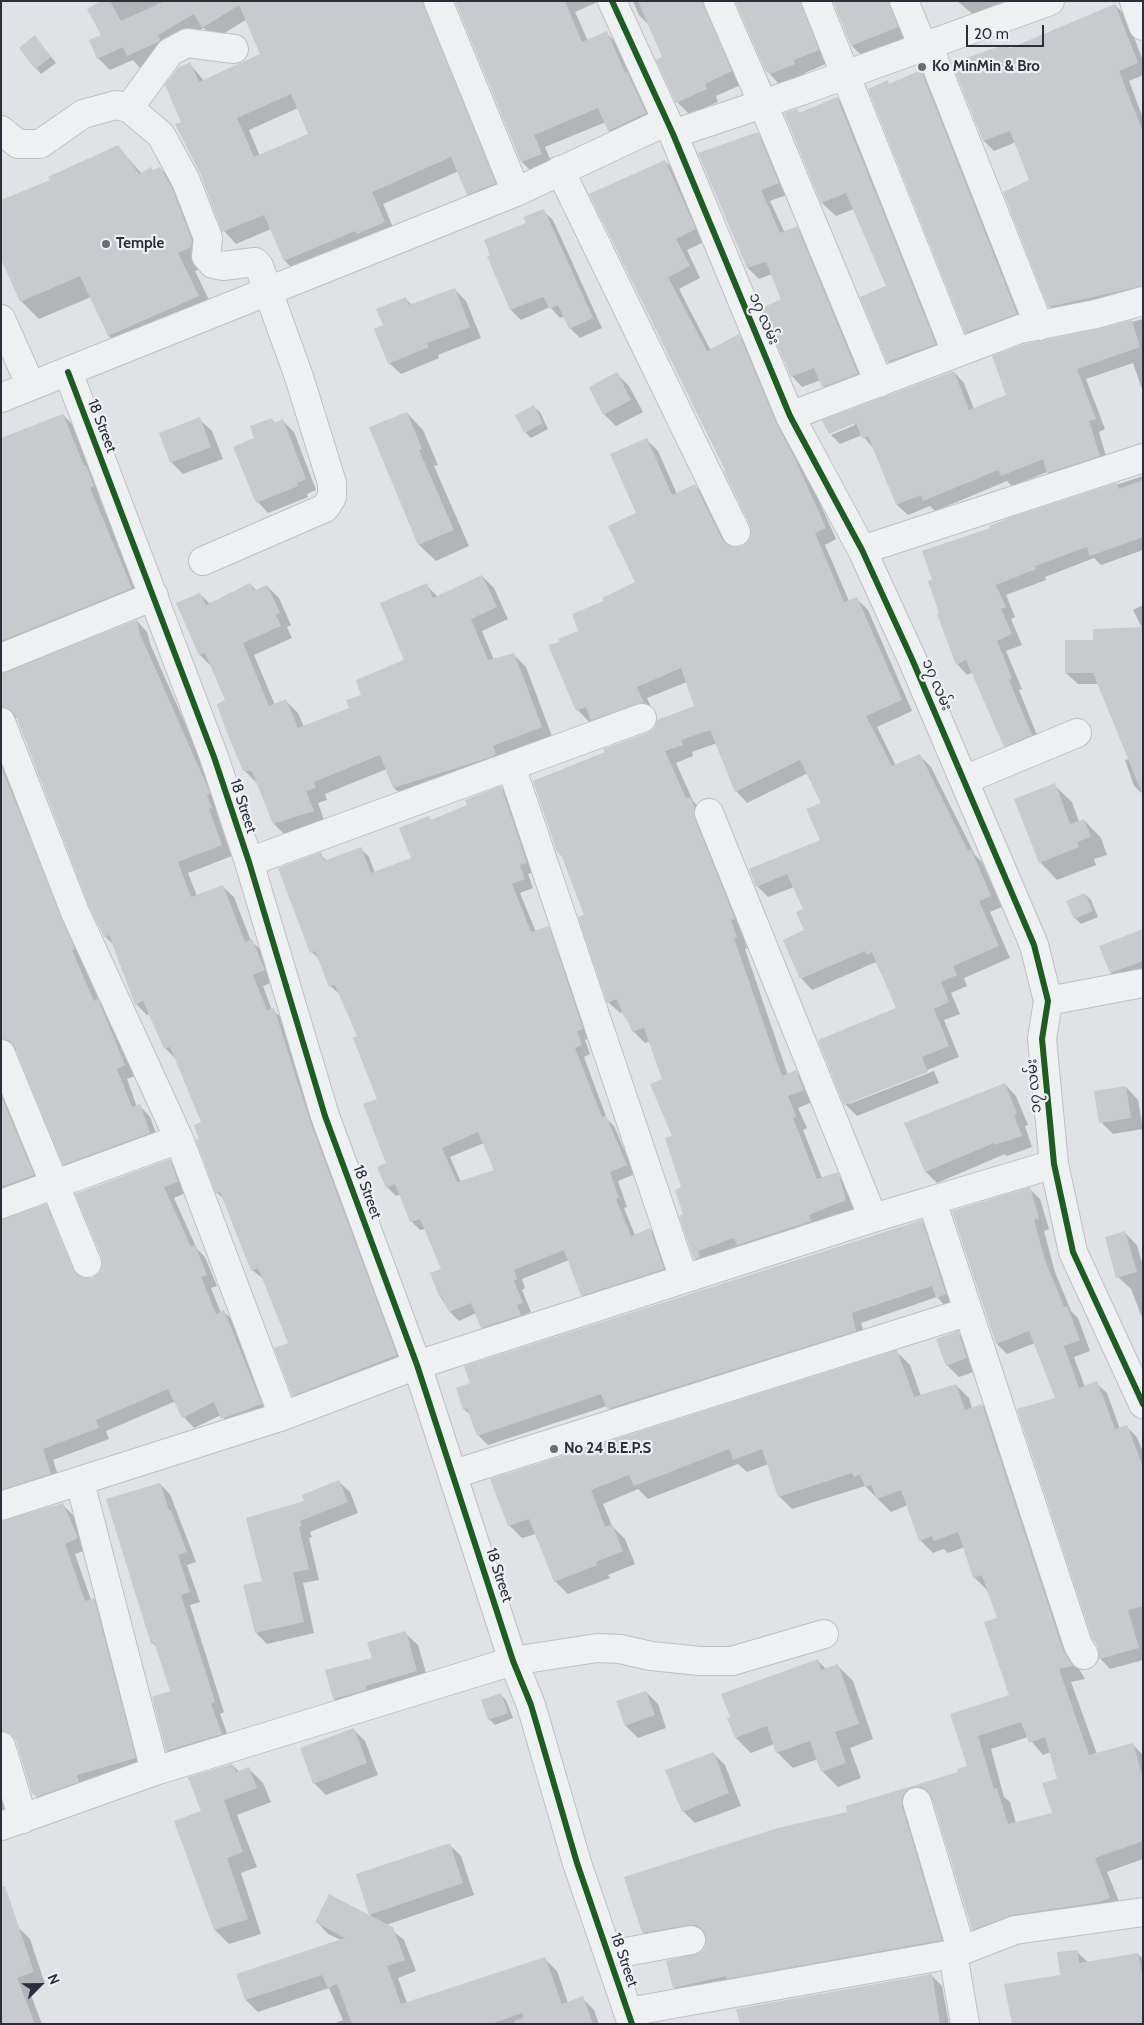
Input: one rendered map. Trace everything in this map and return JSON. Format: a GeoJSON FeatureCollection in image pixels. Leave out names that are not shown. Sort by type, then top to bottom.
{"type":"FeatureCollection","features":[{"type":"Feature","properties":{"kind":"street"},"geometry":{"type":"LineString","coordinates":[[438,1],[516,192]]}},
{"type":"Feature","properties":{"kind":"street","name":"၁၇ လမ်း"},"geometry":{"type":"LineString","coordinates":[[612,1],[670,128],[790,416],[862,550],[964,780],[1034,945],[1048,1001],[1042,1039],[1054,1164],[1073,1252],[1143,1404]]}},
{"type":"Feature","properties":{"kind":"street"},"geometry":{"type":"LineString","coordinates":[[718,1],[879,383]]}},
{"type":"Feature","properties":{"kind":"street"},"geometry":{"type":"LineString","coordinates":[[816,1],[956,352]]}},
{"type":"Feature","properties":{"kind":"street"},"geometry":{"type":"LineString","coordinates":[[904,1],[925,46],[1039,326]]}},
{"type":"Feature","properties":{"kind":"street"},"geometry":{"type":"LineString","coordinates":[[1,398],[516,192],[560,170],[670,128],[763,104],[846,75],[925,46],[1000,10],[1050,1]]}},
{"type":"Feature","properties":{"kind":"street"},"geometry":{"type":"LineString","coordinates":[[1134,1],[1143,26]]}},
{"type":"Feature","properties":{"kind":"street"},"geometry":{"type":"LineString","coordinates":[[129,108],[170,52],[187,43],[234,49]]}},
{"type":"Feature","properties":{"kind":"street"},"geometry":{"type":"LineString","coordinates":[[1,130],[18,144],[40,144],[83,114],[116,105],[129,108],[161,135],[186,181],[208,238],[206,256],[213,264],[223,266],[254,262],[260,266],[270,291],[332,482],[332,497],[325,508],[203,561]]}},
{"type":"Feature","properties":{"kind":"street"},"geometry":{"type":"LineString","coordinates":[[560,170],[736,532]]}},
{"type":"Feature","properties":{"kind":"street"},"geometry":{"type":"LineString","coordinates":[[790,416],[1020,329],[1096,314],[1143,301]]}},
{"type":"Feature","properties":{"kind":"street"},"geometry":{"type":"LineString","coordinates":[[1,319],[31,386]]}},
{"type":"Feature","properties":{"kind":"street","name":"18 Street"},"geometry":{"type":"LineString","coordinates":[[68,372],[214,757],[249,862],[325,1116],[417,1364],[513,1661],[531,1705],[577,1863],[630,2018]]}},
{"type":"Feature","properties":{"kind":"street"},"geometry":{"type":"LineString","coordinates":[[862,550],[1143,458]]}},
{"type":"Feature","properties":{"kind":"street"},"geometry":{"type":"LineString","coordinates":[[1,658],[154,596]]}},
{"type":"Feature","properties":{"kind":"street"},"geometry":{"type":"LineString","coordinates":[[249,862],[642,718]]}},
{"type":"Feature","properties":{"kind":"street"},"geometry":{"type":"LineString","coordinates":[[1,722],[75,912],[178,1139],[283,1416]]}},
{"type":"Feature","properties":{"kind":"street"},"geometry":{"type":"LineString","coordinates":[[964,780],[1077,733]]}},
{"type":"Feature","properties":{"kind":"street"},"geometry":{"type":"LineString","coordinates":[[511,766],[684,1279]]}},
{"type":"Feature","properties":{"kind":"street"},"geometry":{"type":"LineString","coordinates":[[709,813],[873,1218]]}},
{"type":"Feature","properties":{"kind":"street"},"geometry":{"type":"LineString","coordinates":[[1048,1001],[1143,983]]}},
{"type":"Feature","properties":{"kind":"street"},"geometry":{"type":"LineString","coordinates":[[1,1054],[88,1263]]}},
{"type":"Feature","properties":{"kind":"street"},"geometry":{"type":"LineString","coordinates":[[1,1204],[178,1139]]}},
{"type":"Feature","properties":{"kind":"street"},"geometry":{"type":"LineString","coordinates":[[1,1506],[283,1416],[417,1364],[873,1218],[1054,1164]]}},
{"type":"Feature","properties":{"kind":"street"},"geometry":{"type":"LineString","coordinates":[[932,1200],[1078,1644],[1084,1655]]}},
{"type":"Feature","properties":{"kind":"street"},"geometry":{"type":"LineString","coordinates":[[454,1474],[968,1312]]}},
{"type":"Feature","properties":{"kind":"street"},"geometry":{"type":"LineString","coordinates":[[80,1482],[155,1771]]}},
{"type":"Feature","properties":{"kind":"street"},"geometry":{"type":"LineString","coordinates":[[1,1746],[12,1823],[155,1771],[513,1661],[597,1648],[620,1649],[651,1656],[700,1662],[732,1661],[824,1634]]}},
{"type":"Feature","properties":{"kind":"street"},"geometry":{"type":"LineString","coordinates":[[917,1802],[957,1951],[965,2024]]}},
{"type":"Feature","properties":{"kind":"street"},"geometry":{"type":"LineString","coordinates":[[630,2018],[957,1951],[1015,1930],[1143,1912]]}},
{"type":"Feature","properties":{"kind":"street"},"geometry":{"type":"LineString","coordinates":[[609,1955],[691,1940]]}},
{"type":"Feature","properties":{"kind":"building"},"geometry":{"type":"Polygon","coordinates":[[[101,1],[110,1],[121,21],[165,1],[423,1],[496,183],[467,195],[451,157],[372,192],[385,222],[357,234],[355,231],[284,261],[264,215],[222,232],[201,175],[175,124],[181,122],[165,85],[178,68],[190,62],[199,82],[260,54],[239,5],[202,28],[194,14],[158,35],[160,40],[158,42],[127,56],[123,47],[97,59],[89,40],[101,35],[87,9],[101,1]],[[291,94],[237,118],[254,157],[308,134],[291,94]]]}},
{"type":"Feature","properties":{"kind":"building"},"geometry":{"type":"Polygon","coordinates":[[[455,1],[565,1],[582,42],[607,31],[625,73],[627,72],[646,113],[608,131],[598,108],[534,135],[542,154],[521,162],[455,1]]]}},
{"type":"Feature","properties":{"kind":"building"},"geometry":{"type":"Polygon","coordinates":[[[638,1],[703,1],[732,71],[705,84],[707,89],[676,103],[656,60],[662,57],[638,1]]]}},
{"type":"Feature","properties":{"kind":"building"},"geometry":{"type":"Polygon","coordinates":[[[735,1],[801,1],[819,50],[794,60],[795,64],[770,74],[769,71],[766,72],[735,1]]]}},
{"type":"Feature","properties":{"kind":"building"},"geometry":{"type":"Polygon","coordinates":[[[833,1],[889,1],[898,27],[851,46],[833,1]]]}},
{"type":"Feature","properties":{"kind":"building"},"geometry":{"type":"Polygon","coordinates":[[[1115,4],[1138,63],[1119,71],[1143,132],[1143,286],[1048,307],[1003,192],[1029,180],[1010,131],[983,141],[952,63],[1006,44],[1008,49],[1115,4]]]}},
{"type":"Feature","properties":{"kind":"building"},"geometry":{"type":"Polygon","coordinates":[[[35,35],[51,57],[35,69],[19,48],[35,35]]]}},
{"type":"Feature","properties":{"kind":"building"},"geometry":{"type":"Polygon","coordinates":[[[921,70],[1017,314],[965,333],[868,89],[888,80],[889,84],[921,70]]]}},
{"type":"Feature","properties":{"kind":"building"},"geometry":{"type":"Polygon","coordinates":[[[837,97],[936,344],[887,362],[860,297],[886,286],[846,193],[821,203],[784,113],[797,109],[799,113],[837,97]]]}},
{"type":"Feature","properties":{"kind":"building"},"geometry":{"type":"Polygon","coordinates":[[[758,132],[779,183],[761,190],[780,233],[797,226],[858,374],[822,387],[814,368],[791,377],[762,308],[781,299],[766,262],[747,268],[698,153],[758,132]]]}},
{"type":"Feature","properties":{"kind":"building"},"geometry":{"type":"Polygon","coordinates":[[[118,145],[139,174],[151,167],[153,170],[160,167],[172,188],[192,240],[191,247],[178,253],[199,296],[108,336],[80,276],[20,302],[1,259],[1,200],[50,180],[48,177],[118,145]]]}},
{"type":"Feature","properties":{"kind":"building"},"geometry":{"type":"Polygon","coordinates":[[[665,160],[696,229],[676,239],[690,266],[668,277],[707,351],[739,334],[776,422],[826,528],[815,533],[844,602],[857,597],[902,700],[866,716],[892,766],[920,754],[968,851],[971,849],[991,896],[979,901],[999,946],[953,966],[957,975],[941,982],[949,1002],[934,1009],[949,1046],[922,1057],[928,1072],[844,1105],[818,1040],[896,1008],[872,952],[867,955],[865,951],[800,979],[783,940],[804,930],[796,912],[803,909],[787,874],[756,887],[749,869],[820,840],[806,809],[821,803],[800,760],[735,792],[710,730],[681,740],[683,745],[665,751],[686,798],[690,797],[695,808],[695,819],[735,919],[731,920],[737,937],[734,938],[782,1076],[796,1070],[804,1090],[788,1096],[796,1116],[793,1118],[817,1179],[838,1172],[846,1200],[809,1215],[811,1221],[737,1245],[734,1238],[698,1251],[700,1257],[694,1259],[679,1216],[683,1214],[675,1190],[681,1187],[665,1138],[672,1136],[650,1084],[662,1079],[644,1028],[632,1032],[617,999],[607,1003],[578,917],[584,915],[561,854],[557,852],[533,781],[605,752],[603,749],[647,733],[654,728],[657,720],[694,706],[681,668],[637,687],[644,703],[591,720],[586,707],[576,711],[548,645],[560,642],[558,639],[578,631],[572,614],[604,601],[602,598],[635,582],[608,526],[636,513],[610,454],[647,438],[672,495],[695,484],[722,539],[728,545],[735,548],[743,546],[749,540],[751,534],[750,525],[725,470],[589,194],[665,160]]]}},
{"type":"Feature","properties":{"kind":"building"},"geometry":{"type":"Polygon","coordinates":[[[544,209],[593,318],[569,329],[558,305],[550,309],[543,297],[510,310],[487,256],[490,255],[484,240],[526,223],[523,217],[544,209]]]}},
{"type":"Feature","properties":{"kind":"building"},"geometry":{"type":"Polygon","coordinates":[[[455,288],[470,327],[427,343],[429,347],[388,364],[374,329],[383,325],[376,309],[406,297],[409,305],[455,288]]]}},
{"type":"Feature","properties":{"kind":"building"},"geometry":{"type":"Polygon","coordinates":[[[1132,320],[1140,347],[1077,369],[1096,419],[1089,421],[1100,456],[1047,473],[1043,459],[1001,476],[998,470],[923,501],[921,495],[896,505],[868,436],[862,439],[856,423],[829,434],[822,420],[954,371],[969,410],[1006,395],[992,356],[1024,344],[1099,329],[1132,320]]]}},
{"type":"Feature","properties":{"kind":"building"},"geometry":{"type":"Polygon","coordinates":[[[617,372],[631,400],[603,415],[589,387],[617,372]]]}},
{"type":"Feature","properties":{"kind":"building"},"geometry":{"type":"Polygon","coordinates":[[[534,405],[543,423],[524,433],[515,415],[534,405]]]}},
{"type":"Feature","properties":{"kind":"building"},"geometry":{"type":"Polygon","coordinates":[[[407,412],[422,449],[419,450],[454,530],[418,545],[369,427],[407,412]]]}},
{"type":"Feature","properties":{"kind":"building"},"geometry":{"type":"Polygon","coordinates":[[[63,414],[84,466],[86,465],[94,486],[90,488],[132,588],[1,641],[1,438],[63,414]]]}},
{"type":"Feature","properties":{"kind":"building"},"geometry":{"type":"Polygon","coordinates":[[[200,417],[211,447],[170,463],[159,433],[200,417]]]}},
{"type":"Feature","properties":{"kind":"building"},"geometry":{"type":"Polygon","coordinates":[[[272,418],[274,423],[283,419],[306,479],[297,483],[298,486],[256,503],[233,447],[254,438],[250,426],[272,418]]]}},
{"type":"Feature","properties":{"kind":"building"},"geometry":{"type":"Polygon","coordinates":[[[1143,480],[1143,537],[1090,556],[1087,547],[1035,566],[1036,569],[996,585],[1006,607],[1001,609],[1012,634],[997,641],[1012,678],[1009,680],[1032,735],[1004,747],[966,660],[956,665],[937,614],[939,613],[928,581],[932,580],[922,551],[990,528],[989,526],[1009,518],[1117,483],[1119,489],[1143,480]]]}},
{"type":"Feature","properties":{"kind":"building"},"geometry":{"type":"Polygon","coordinates":[[[482,575],[497,607],[471,619],[488,660],[514,653],[542,727],[493,746],[496,754],[491,757],[393,788],[380,755],[314,782],[316,788],[306,791],[314,811],[273,824],[252,771],[243,771],[224,725],[217,704],[225,700],[205,653],[199,655],[176,603],[200,593],[206,605],[250,583],[254,591],[267,585],[280,613],[276,615],[281,626],[243,643],[269,706],[286,699],[298,728],[349,708],[346,700],[361,695],[356,680],[404,660],[380,603],[427,583],[433,598],[482,575]]]}},
{"type":"Feature","properties":{"kind":"building"},"geometry":{"type":"Polygon","coordinates":[[[137,620],[140,634],[210,793],[207,796],[212,808],[209,809],[222,845],[178,862],[191,897],[223,885],[245,942],[252,939],[265,970],[253,975],[267,1010],[274,1008],[310,1121],[397,1355],[292,1396],[274,1348],[288,1343],[258,1268],[251,1271],[220,1192],[216,1194],[196,1140],[199,1139],[194,1125],[201,1122],[170,1047],[164,1049],[143,1001],[135,1005],[109,935],[104,937],[89,906],[16,716],[10,710],[1,707],[1,673],[137,620]]]}},
{"type":"Feature","properties":{"kind":"building"},"geometry":{"type":"Polygon","coordinates":[[[1143,627],[1142,793],[1093,673],[1065,673],[1065,640],[1093,640],[1093,629],[1143,627]]]}},
{"type":"Feature","properties":{"kind":"building"},"geometry":{"type":"Polygon","coordinates":[[[1,766],[75,949],[72,950],[94,1001],[98,999],[125,1065],[117,1069],[132,1107],[140,1104],[150,1133],[63,1165],[15,1048],[10,1041],[1,1039],[1,766]]]}},
{"type":"Feature","properties":{"kind":"building"},"geometry":{"type":"Polygon","coordinates":[[[1055,783],[1070,824],[1084,819],[1091,837],[1077,842],[1079,847],[1039,863],[1014,799],[1055,783]]]}},
{"type":"Feature","properties":{"kind":"building"},"geometry":{"type":"Polygon","coordinates":[[[501,786],[527,863],[520,865],[525,879],[512,884],[531,932],[549,926],[583,1029],[577,1031],[582,1045],[575,1048],[602,1117],[606,1116],[627,1165],[610,1172],[619,1198],[616,1199],[631,1236],[650,1228],[664,1269],[581,1296],[564,1250],[514,1270],[517,1279],[514,1281],[523,1303],[517,1305],[521,1315],[481,1328],[471,1303],[449,1312],[441,1295],[439,1296],[430,1273],[441,1269],[420,1219],[410,1222],[395,1184],[386,1188],[377,1167],[386,1163],[363,1104],[377,1099],[353,1038],[357,1036],[335,985],[329,987],[315,951],[310,953],[278,868],[321,852],[324,861],[361,847],[371,873],[411,858],[399,828],[429,816],[431,820],[467,805],[465,800],[501,786]],[[478,1132],[442,1148],[457,1182],[494,1170],[478,1132]]]}},
{"type":"Feature","properties":{"kind":"building"},"geometry":{"type":"Polygon","coordinates":[[[1085,893],[1093,911],[1074,919],[1066,901],[1085,893]]]}},
{"type":"Feature","properties":{"kind":"building"},"geometry":{"type":"Polygon","coordinates":[[[1143,929],[1143,961],[1110,973],[1099,946],[1143,929]]]}},
{"type":"Feature","properties":{"kind":"building"},"geometry":{"type":"Polygon","coordinates":[[[1005,1083],[1017,1114],[1014,1115],[1022,1136],[994,1145],[994,1143],[925,1172],[904,1123],[1005,1083]]]}},
{"type":"Feature","properties":{"kind":"building"},"geometry":{"type":"Polygon","coordinates":[[[1126,1086],[1131,1118],[1099,1123],[1094,1091],[1126,1086]]]}},
{"type":"Feature","properties":{"kind":"building"},"geometry":{"type":"Polygon","coordinates":[[[3,1100],[34,1175],[1,1187],[1,1101],[3,1100]]]}},
{"type":"Feature","properties":{"kind":"building"},"geometry":{"type":"Polygon","coordinates":[[[170,1159],[178,1182],[164,1187],[191,1247],[195,1245],[207,1275],[201,1277],[216,1314],[224,1310],[262,1404],[221,1419],[214,1402],[182,1418],[168,1389],[96,1420],[99,1428],[43,1449],[51,1474],[1,1490],[1,1219],[46,1204],[73,1269],[78,1276],[92,1278],[100,1272],[102,1258],[75,1194],[170,1159]]]}},
{"type":"Feature","properties":{"kind":"building"},"geometry":{"type":"Polygon","coordinates":[[[1030,1187],[1039,1218],[1034,1220],[1045,1260],[1064,1307],[1067,1306],[1080,1340],[1064,1346],[1079,1388],[1097,1381],[1115,1429],[1127,1425],[1143,1467],[1143,1606],[1128,1610],[1139,1648],[1099,1659],[1098,1647],[1092,1638],[1017,1409],[1055,1398],[1029,1331],[996,1344],[952,1211],[1030,1187]]]}},
{"type":"Feature","properties":{"kind":"building"},"geometry":{"type":"Polygon","coordinates":[[[922,1220],[946,1294],[936,1298],[932,1286],[852,1313],[856,1331],[607,1409],[601,1394],[477,1436],[467,1408],[463,1410],[456,1388],[470,1383],[464,1366],[922,1220]]]}},
{"type":"Feature","properties":{"kind":"building"},"geometry":{"type":"Polygon","coordinates":[[[1125,1231],[1137,1272],[1116,1278],[1105,1237],[1125,1231]]]}},
{"type":"Feature","properties":{"kind":"building"},"geometry":{"type":"Polygon","coordinates":[[[958,1331],[967,1358],[946,1366],[936,1339],[958,1331]]]}},
{"type":"Feature","properties":{"kind":"building"},"geometry":{"type":"Polygon","coordinates":[[[897,1350],[914,1397],[956,1384],[965,1410],[982,1404],[1063,1650],[1073,1666],[1059,1669],[1089,1755],[1133,1743],[1143,1778],[1143,1841],[1095,1858],[1110,1898],[1100,1902],[1013,1915],[972,1930],[932,1798],[928,1791],[921,1787],[912,1787],[906,1791],[902,1798],[902,1806],[942,1940],[726,1979],[726,1976],[673,1988],[666,1961],[701,1952],[706,1945],[706,1937],[703,1930],[696,1925],[689,1925],[642,1933],[624,1877],[778,1828],[847,1812],[846,1806],[958,1772],[957,1769],[967,1766],[950,1714],[1009,1695],[984,1622],[997,1618],[982,1575],[973,1578],[958,1532],[934,1541],[932,1536],[919,1541],[901,1490],[877,1499],[871,1485],[865,1487],[860,1474],[854,1477],[852,1473],[778,1497],[762,1449],[733,1460],[729,1449],[634,1486],[629,1475],[591,1490],[605,1527],[612,1524],[623,1551],[596,1562],[597,1565],[554,1582],[529,1519],[508,1526],[490,1479],[897,1350]],[[1021,1722],[978,1736],[994,1789],[997,1788],[1008,1824],[1052,1813],[1042,1783],[1057,1779],[1045,1737],[1029,1743],[1021,1722]]]}},
{"type":"Feature","properties":{"kind":"building"},"geometry":{"type":"Polygon","coordinates":[[[339,1480],[348,1502],[300,1521],[302,1526],[299,1527],[309,1569],[293,1573],[304,1622],[255,1633],[243,1585],[262,1581],[246,1518],[304,1501],[302,1495],[339,1480]]]}},
{"type":"Feature","properties":{"kind":"building"},"geometry":{"type":"Polygon","coordinates":[[[160,1483],[187,1552],[178,1555],[190,1592],[181,1595],[215,1702],[211,1704],[222,1734],[166,1751],[152,1697],[170,1691],[154,1642],[151,1644],[106,1499],[160,1483]]]}},
{"type":"Feature","properties":{"kind":"building"},"geometry":{"type":"Polygon","coordinates":[[[63,1503],[78,1538],[65,1544],[85,1601],[94,1598],[136,1758],[77,1775],[79,1782],[36,1797],[34,1793],[32,1794],[16,1741],[11,1734],[1,1731],[1,1521],[63,1503]]]}},
{"type":"Feature","properties":{"kind":"building"},"geometry":{"type":"Polygon","coordinates":[[[406,1631],[417,1671],[366,1686],[367,1690],[333,1699],[325,1670],[372,1658],[367,1642],[406,1631]]]}},
{"type":"Feature","properties":{"kind":"building"},"geometry":{"type":"Polygon","coordinates":[[[818,1659],[821,1670],[838,1664],[859,1724],[835,1732],[846,1763],[821,1772],[810,1741],[776,1753],[767,1726],[735,1738],[727,1718],[730,1717],[721,1694],[818,1659]]]}},
{"type":"Feature","properties":{"kind":"building"},"geometry":{"type":"Polygon","coordinates":[[[646,1691],[655,1715],[625,1726],[616,1701],[646,1691]]]}},
{"type":"Feature","properties":{"kind":"building"},"geometry":{"type":"Polygon","coordinates":[[[501,1693],[508,1713],[488,1720],[481,1700],[501,1693]]]}},
{"type":"Feature","properties":{"kind":"building"},"geometry":{"type":"Polygon","coordinates":[[[354,1728],[367,1763],[313,1784],[300,1748],[354,1728]]]}},
{"type":"Feature","properties":{"kind":"building"},"geometry":{"type":"Polygon","coordinates":[[[714,1752],[729,1793],[682,1812],[665,1770],[714,1752]]]}},
{"type":"Feature","properties":{"kind":"building"},"geometry":{"type":"Polygon","coordinates":[[[232,1764],[236,1772],[249,1767],[257,1788],[224,1800],[243,1852],[227,1858],[248,1919],[214,1930],[174,1821],[201,1811],[188,1777],[232,1764]]]}},
{"type":"Feature","properties":{"kind":"building"},"geometry":{"type":"Polygon","coordinates":[[[450,1843],[463,1883],[369,1915],[356,1874],[450,1843]]]}},
{"type":"Feature","properties":{"kind":"building"},"geometry":{"type":"Polygon","coordinates":[[[5,1886],[34,1972],[17,1978],[35,2024],[1,2024],[1,1887],[5,1886]]]}},
{"type":"Feature","properties":{"kind":"building"},"geometry":{"type":"Polygon","coordinates":[[[329,1894],[393,1927],[405,1960],[387,1966],[401,2004],[545,1957],[562,2004],[583,1996],[593,2024],[515,2024],[514,2021],[524,2018],[522,2013],[491,2024],[352,2024],[337,1984],[328,1988],[322,1975],[245,2000],[236,1974],[345,1938],[315,1922],[329,1894]]]}},
{"type":"Feature","properties":{"kind":"building"},"geometry":{"type":"Polygon","coordinates":[[[1078,1950],[1079,1963],[1138,1953],[1143,1978],[1143,2024],[1012,2024],[1004,1984],[1060,1975],[1057,1952],[1078,1950]]]}},
{"type":"Feature","properties":{"kind":"building"},"geometry":{"type":"Polygon","coordinates":[[[932,1974],[940,2024],[740,2024],[736,2009],[932,1974]]]}},
{"type":"Feature","properties":{"kind":"cycle path"},"geometry":{"type":"LineString","coordinates":[[612,1],[673,134],[790,416],[862,550],[912,659],[1034,945],[1048,1001],[1042,1039],[1054,1164],[1073,1252],[1143,1404]]}},
{"type":"Feature","properties":{"kind":"cycle path"},"geometry":{"type":"LineString","coordinates":[[68,372],[214,757],[249,862],[325,1116],[417,1365],[513,1661],[531,1705],[577,1863],[632,2024]]}},
{"type":"Feature","properties":{"kind":"place","name":"Ko MinMin & Bro"},"geometry":{"type":"Point","coordinates":[922,67]}},
{"type":"Feature","properties":{"kind":"place","name":"Temple"},"geometry":{"type":"Point","coordinates":[106,244]}},
{"type":"Feature","properties":{"kind":"place","name":"No 24 B.E.P.S"},"geometry":{"type":"Point","coordinates":[554,1449]}}]}
